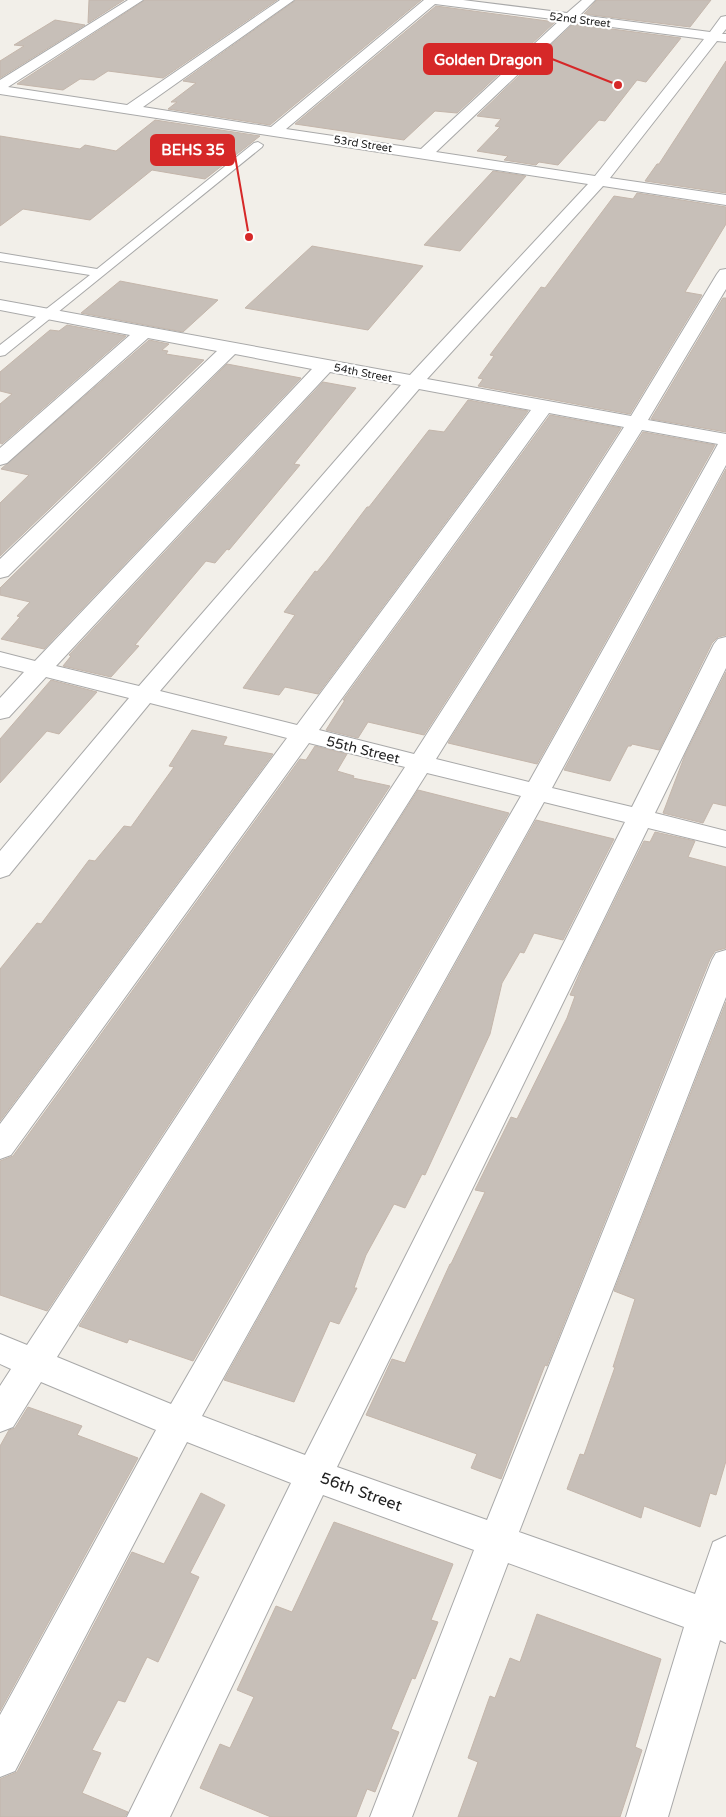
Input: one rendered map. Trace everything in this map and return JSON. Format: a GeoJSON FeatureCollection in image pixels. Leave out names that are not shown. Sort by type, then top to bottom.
{"type":"FeatureCollection","features":[{"type":"Feature","properties":{"kind":"street"},"geometry":{"type":"LineString","coordinates":[[0,88],[137,0]]}},
{"type":"Feature","properties":{"kind":"street"},"geometry":{"type":"LineString","coordinates":[[130,109],[288,0]]}},
{"type":"Feature","properties":{"kind":"street"},"geometry":{"type":"LineString","coordinates":[[275,130],[433,0]]}},
{"type":"Feature","properties":{"kind":"street","name":"52nd Street"},"geometry":{"type":"LineString","coordinates":[[433,0],[719,37]]}},
{"type":"Feature","properties":{"kind":"street"},"geometry":{"type":"LineString","coordinates":[[426,153],[589,0]]}},
{"type":"Feature","properties":{"kind":"street"},"geometry":{"type":"LineString","coordinates":[[0,869],[144,695],[414,382],[600,180],[719,37],[726,20]]}},
{"type":"Feature","properties":{"kind":"street","name":"53rd Street"},"geometry":{"type":"LineString","coordinates":[[0,88],[726,200]]}},
{"type":"Feature","properties":{"kind":"street"},"geometry":{"type":"LineString","coordinates":[[0,1416],[33,1362],[420,764],[636,424],[726,274]]}},
{"type":"Feature","properties":{"kind":"street","name":"54th Street"},"geometry":{"type":"LineString","coordinates":[[0,305],[726,440]]}},
{"type":"Feature","properties":{"kind":"street"},"geometry":{"type":"LineString","coordinates":[[0,459],[144,332]]}},
{"type":"Feature","properties":{"kind":"street"},"geometry":{"type":"LineString","coordinates":[[0,571],[231,348]]}},
{"type":"Feature","properties":{"kind":"street"},"geometry":{"type":"LineString","coordinates":[[0,712],[324,366]]}},
{"type":"Feature","properties":{"kind":"street"},"geometry":{"type":"LineString","coordinates":[[0,1146],[544,406]]}},
{"type":"Feature","properties":{"kind":"street"},"geometry":{"type":"LineString","coordinates":[[0,1756],[179,1423],[536,792],[726,447]]}},
{"type":"Feature","properties":{"kind":"street"},"geometry":{"type":"LineString","coordinates":[[148,1817],[314,1475],[726,644]]}},
{"type":"Feature","properties":{"kind":"street","name":"55th Street"},"geometry":{"type":"LineString","coordinates":[[0,659],[726,839]]}},
{"type":"Feature","properties":{"kind":"street"},"geometry":{"type":"LineString","coordinates":[[391,1817],[497,1541],[726,960]]}},
{"type":"Feature","properties":{"kind":"street","name":"56th Street"},"geometry":{"type":"LineString","coordinates":[[0,1349],[179,1423],[314,1475],[717,1621]]}},
{"type":"Feature","properties":{"kind":"street"},"geometry":{"type":"LineString","coordinates":[[647,1817],[717,1621],[726,1554]]}},
{"type":"Feature","properties":{"kind":"lane"},"geometry":{"type":"LineString","coordinates":[[0,352],[258,146]]}},
{"type":"Feature","properties":{"kind":"lane"},"geometry":{"type":"LineString","coordinates":[[0,257],[100,273]]}},
{"type":"Feature","properties":{"kind":"building"},"geometry":{"type":"Polygon","coordinates":[[[89,0],[124,0],[88,23],[89,0]]]}},
{"type":"Feature","properties":{"kind":"building"},"geometry":{"type":"Polygon","coordinates":[[[145,0],[277,0],[163,78],[108,71],[94,80],[80,79],[63,90],[17,84],[145,0]]]}},
{"type":"Feature","properties":{"kind":"building"},"geometry":{"type":"Polygon","coordinates":[[[296,0],[421,0],[270,125],[168,109],[177,102],[171,102],[196,83],[183,81],[296,0]]]}},
{"type":"Feature","properties":{"kind":"building"},"geometry":{"type":"Polygon","coordinates":[[[597,0],[711,0],[690,27],[584,14],[597,0]]]}},
{"type":"Feature","properties":{"kind":"building"},"geometry":{"type":"Polygon","coordinates":[[[436,6],[555,22],[457,113],[435,111],[404,140],[295,124],[436,6]]]}},
{"type":"Feature","properties":{"kind":"building"},"geometry":{"type":"Polygon","coordinates":[[[55,20],[85,25],[0,78],[0,61],[24,46],[14,45],[55,20]]]}},
{"type":"Feature","properties":{"kind":"building"},"geometry":{"type":"Polygon","coordinates":[[[573,24],[681,38],[646,82],[637,80],[605,121],[599,120],[558,165],[539,162],[536,165],[504,160],[508,156],[477,151],[500,127],[495,126],[501,119],[477,116],[573,24]]]}},
{"type":"Feature","properties":{"kind":"building"},"geometry":{"type":"Polygon","coordinates":[[[726,61],[726,193],[645,181],[657,164],[659,164],[726,61]]]}},
{"type":"Feature","properties":{"kind":"building"},"geometry":{"type":"Polygon","coordinates":[[[155,120],[260,136],[205,179],[152,170],[90,220],[23,209],[0,226],[0,136],[80,149],[85,145],[116,151],[155,120]]]}},
{"type":"Feature","properties":{"kind":"building"},"geometry":{"type":"Polygon","coordinates":[[[493,171],[526,176],[460,251],[424,245],[493,171]]]}},
{"type":"Feature","properties":{"kind":"building"},"geometry":{"type":"Polygon","coordinates":[[[637,193],[726,207],[726,224],[685,292],[702,295],[630,414],[478,386],[483,379],[478,378],[494,356],[490,355],[541,287],[545,288],[614,196],[633,199],[637,193]]]}},
{"type":"Feature","properties":{"kind":"building"},"geometry":{"type":"Polygon","coordinates":[[[312,246],[423,266],[368,330],[245,308],[312,246]]]}},
{"type":"Feature","properties":{"kind":"building"},"geometry":{"type":"Polygon","coordinates":[[[120,281],[218,300],[183,332],[81,313],[120,281]]]}},
{"type":"Feature","properties":{"kind":"building"},"geometry":{"type":"Polygon","coordinates":[[[723,298],[726,298],[726,432],[651,419],[723,298]]]}},
{"type":"Feature","properties":{"kind":"building"},"geometry":{"type":"Polygon","coordinates":[[[67,325],[126,336],[2,444],[0,443],[0,404],[12,394],[0,391],[0,372],[50,330],[59,331],[67,325]]]}},
{"type":"Feature","properties":{"kind":"building"},"geometry":{"type":"Polygon","coordinates":[[[149,340],[169,344],[162,350],[168,351],[166,354],[204,360],[0,556],[0,503],[29,475],[1,469],[149,340]]]}},
{"type":"Feature","properties":{"kind":"building"},"geometry":{"type":"Polygon","coordinates":[[[227,364],[301,378],[44,649],[1,639],[20,617],[17,616],[30,602],[0,595],[0,588],[227,364]]]}},
{"type":"Feature","properties":{"kind":"building"},"geometry":{"type":"Polygon","coordinates":[[[323,382],[356,388],[294,464],[300,465],[229,550],[227,549],[215,563],[206,561],[135,645],[139,646],[111,677],[63,666],[71,656],[69,655],[323,382]]]}},
{"type":"Feature","properties":{"kind":"building"},"geometry":{"type":"Polygon","coordinates":[[[468,400],[528,411],[318,694],[285,687],[279,695],[243,688],[295,615],[284,612],[315,571],[317,572],[327,560],[429,430],[444,432],[468,400]]]}},
{"type":"Feature","properties":{"kind":"building"},"geometry":{"type":"Polygon","coordinates":[[[550,415],[621,428],[424,735],[368,722],[358,738],[326,730],[345,700],[343,700],[550,415]]]}},
{"type":"Feature","properties":{"kind":"building"},"geometry":{"type":"Polygon","coordinates":[[[643,432],[715,445],[537,764],[448,743],[643,432]]]}},
{"type":"Feature","properties":{"kind":"building"},"geometry":{"type":"Polygon","coordinates":[[[726,469],[726,635],[718,637],[712,643],[659,750],[632,744],[628,746],[610,781],[564,770],[726,469]]]}},
{"type":"Feature","properties":{"kind":"building"},"geometry":{"type":"Polygon","coordinates":[[[726,672],[726,806],[713,803],[703,823],[663,813],[685,755],[726,672]]]}},
{"type":"Feature","properties":{"kind":"building"},"geometry":{"type":"Polygon","coordinates":[[[51,680],[97,692],[59,734],[47,731],[0,783],[0,739],[51,680]]]}},
{"type":"Feature","properties":{"kind":"building"},"geometry":{"type":"Polygon","coordinates":[[[192,730],[227,737],[223,745],[273,754],[0,1121],[0,969],[37,923],[41,924],[89,860],[95,861],[124,826],[131,827],[174,767],[169,766],[192,730]]]}},
{"type":"Feature","properties":{"kind":"building"},"geometry":{"type":"Polygon","coordinates":[[[315,746],[347,754],[337,771],[354,776],[353,778],[390,786],[47,1311],[0,1295],[0,1161],[13,1156],[300,759],[306,760],[315,746]]]}},
{"type":"Feature","properties":{"kind":"building"},"geometry":{"type":"Polygon","coordinates":[[[418,790],[509,813],[193,1361],[129,1339],[127,1343],[79,1326],[418,790]]]}},
{"type":"Feature","properties":{"kind":"building"},"geometry":{"type":"Polygon","coordinates":[[[536,820],[614,839],[563,940],[534,933],[524,953],[520,952],[502,983],[490,1034],[425,1175],[422,1174],[405,1208],[394,1204],[366,1255],[354,1288],[357,1288],[339,1324],[330,1321],[294,1402],[224,1380],[536,820]]]}},
{"type":"Feature","properties":{"kind":"building"},"geometry":{"type":"Polygon","coordinates":[[[655,832],[695,841],[688,857],[726,867],[726,948],[715,951],[710,959],[547,1366],[545,1365],[501,1479],[471,1468],[477,1454],[366,1415],[392,1359],[405,1363],[485,1192],[475,1190],[511,1117],[517,1119],[567,1018],[575,996],[570,995],[644,841],[650,842],[655,832]]]}},
{"type":"Feature","properties":{"kind":"building"},"geometry":{"type":"Polygon","coordinates":[[[726,1002],[726,1461],[716,1495],[710,1493],[700,1527],[644,1506],[641,1518],[567,1489],[580,1454],[584,1455],[615,1367],[613,1367],[635,1299],[614,1291],[726,1002]]]}},
{"type":"Feature","properties":{"kind":"building"},"geometry":{"type":"Polygon","coordinates":[[[28,1407],[82,1426],[77,1435],[138,1458],[0,1711],[0,1446],[9,1430],[15,1428],[28,1407]]]}},
{"type":"Feature","properties":{"kind":"building"},"geometry":{"type":"Polygon","coordinates":[[[201,1493],[225,1505],[190,1573],[199,1577],[158,1662],[147,1657],[125,1702],[118,1700],[92,1750],[101,1753],[82,1793],[128,1812],[125,1817],[0,1817],[0,1779],[17,1772],[132,1552],[164,1564],[201,1493]]]}},
{"type":"Feature","properties":{"kind":"building"},"geometry":{"type":"Polygon","coordinates":[[[334,1522],[453,1564],[431,1620],[438,1622],[415,1679],[412,1678],[391,1729],[399,1732],[375,1792],[367,1789],[356,1817],[271,1817],[200,1788],[220,1744],[230,1748],[254,1697],[237,1690],[276,1606],[292,1612],[334,1522]]]}},
{"type":"Feature","properties":{"kind":"building"},"geometry":{"type":"Polygon","coordinates":[[[537,1614],[661,1659],[635,1747],[642,1750],[620,1817],[458,1817],[478,1762],[468,1758],[490,1696],[495,1698],[510,1658],[520,1662],[537,1614]]]}},
{"type":"Feature","properties":{"kind":"place","name":"Golden Dragon"},"geometry":{"type":"Point","coordinates":[618,85]}},
{"type":"Feature","properties":{"kind":"place","name":"BEHS 35"},"geometry":{"type":"Point","coordinates":[249,237]}}]}
